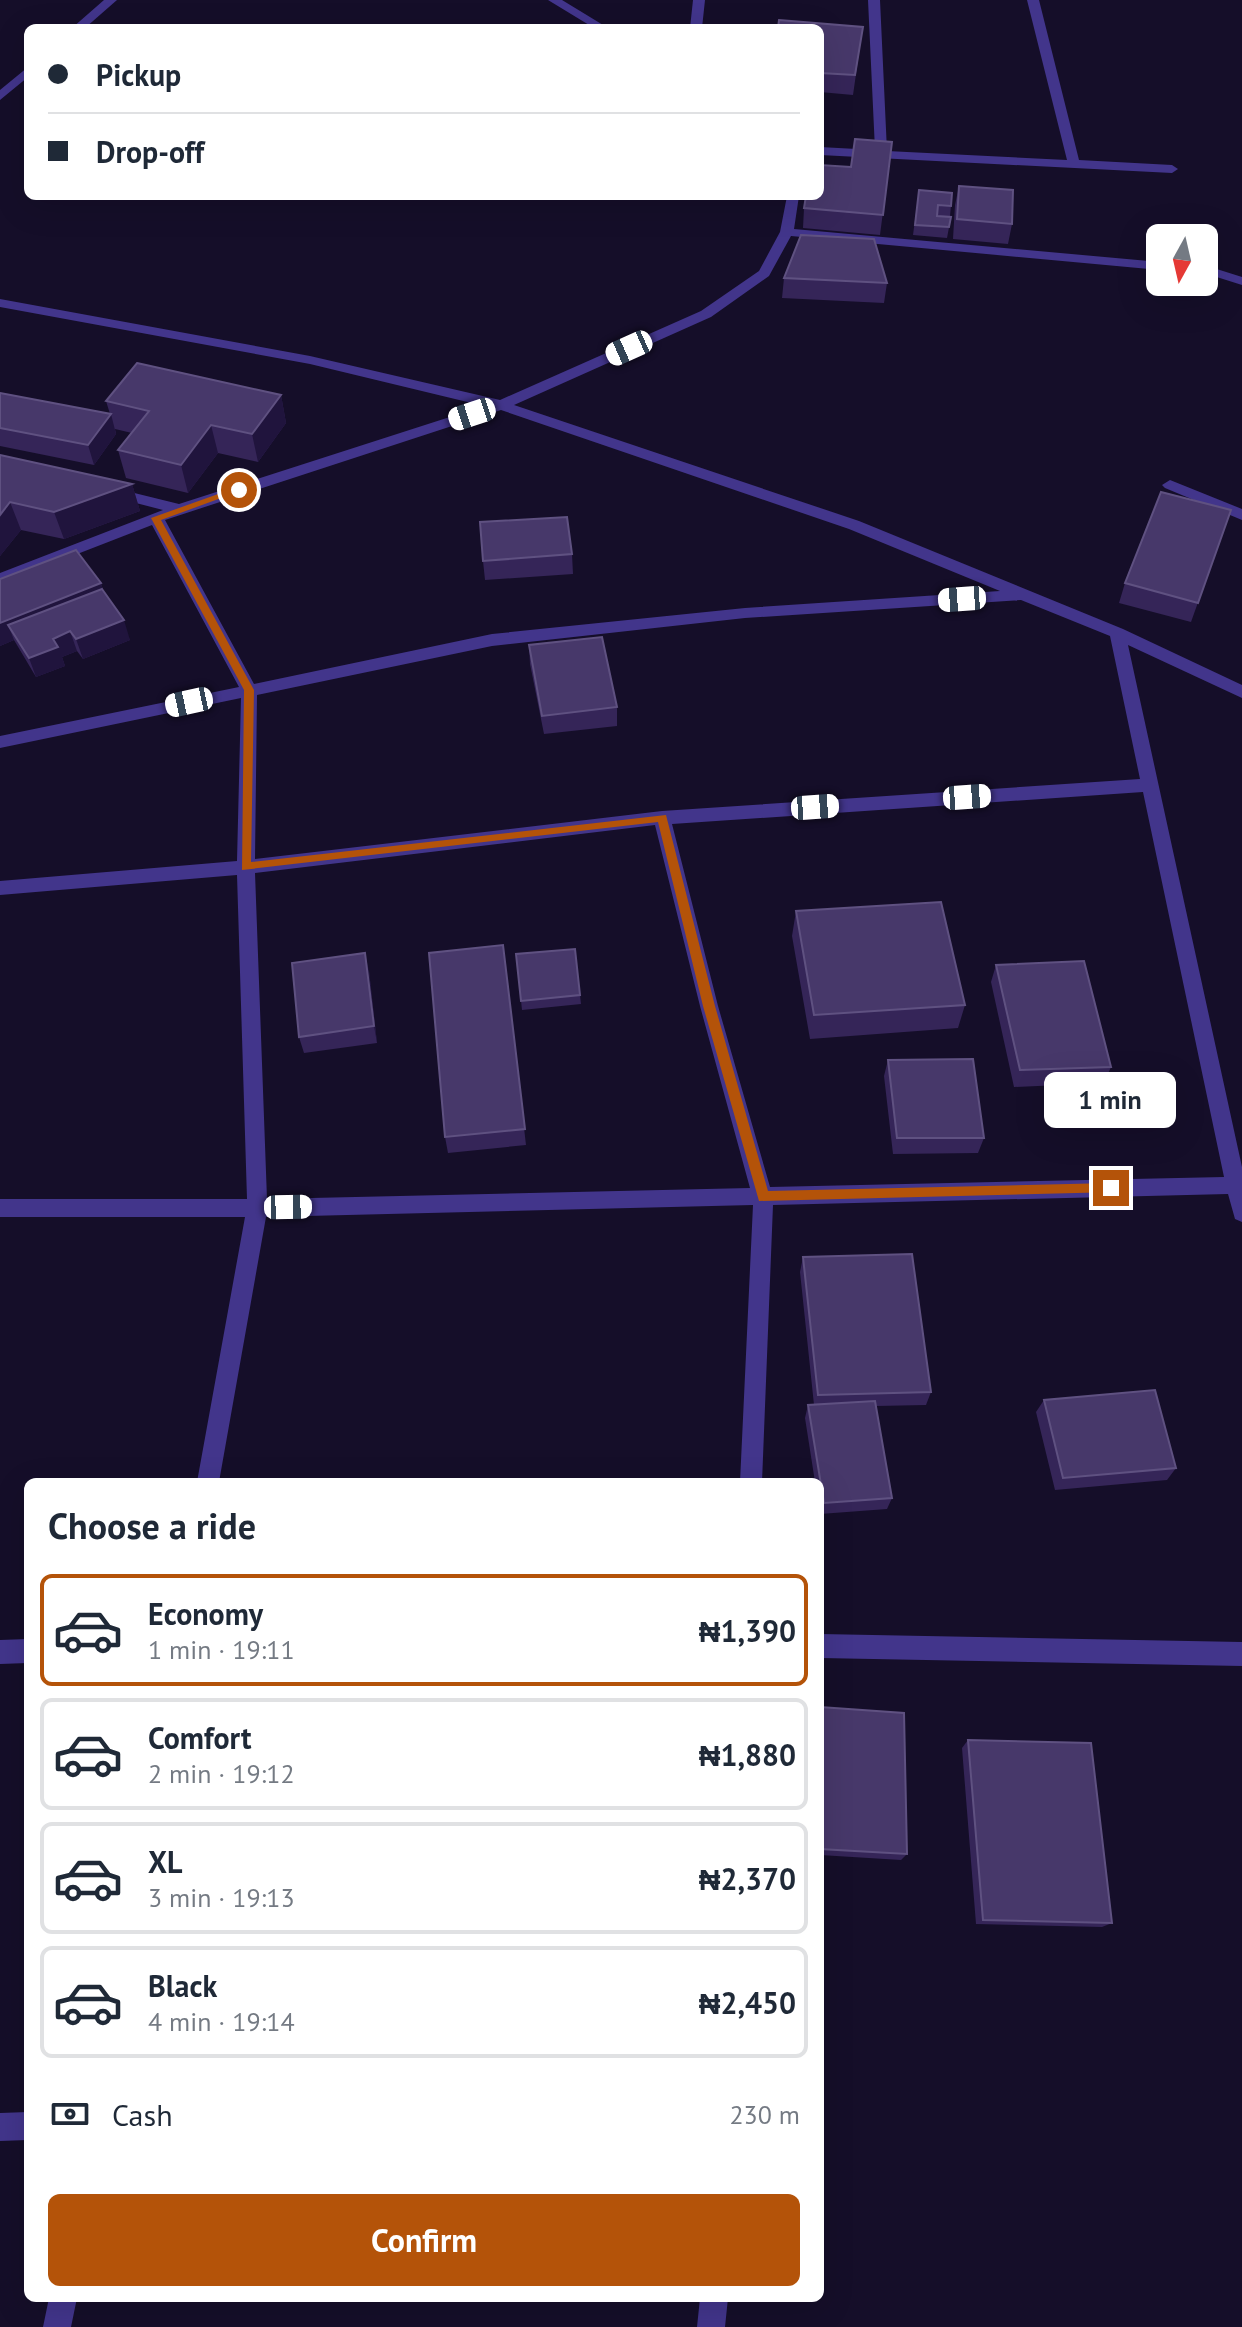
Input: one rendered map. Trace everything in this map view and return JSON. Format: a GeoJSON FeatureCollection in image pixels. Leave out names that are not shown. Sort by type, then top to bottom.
{"type":"FeatureCollection","features":[{"type":"Feature","properties":{"kind":"street"},"geometry":{"type":"LineString","coordinates":[[83,24],[111,0]]}},
{"type":"Feature","properties":{"kind":"street"},"geometry":{"type":"LineString","coordinates":[[554,0],[595,24]]}},
{"type":"Feature","properties":{"kind":"street"},"geometry":{"type":"LineString","coordinates":[[696,24],[699,0]]}},
{"type":"Feature","properties":{"kind":"street"},"geometry":{"type":"LineString","coordinates":[[874,0],[881,154]]}},
{"type":"Feature","properties":{"kind":"street"},"geometry":{"type":"LineString","coordinates":[[1033,0],[1074,164]]}},
{"type":"Feature","properties":{"kind":"street"},"geometry":{"type":"LineString","coordinates":[[0,96],[24,75]]}},
{"type":"Feature","properties":{"kind":"street"},"geometry":{"type":"LineString","coordinates":[[824,151],[1172,169]]}},
{"type":"Feature","properties":{"kind":"street"},"geometry":{"type":"LineString","coordinates":[[0,579],[180,509],[501,405],[706,314],[764,273],[787,232],[792,200]]}},
{"type":"Feature","properties":{"kind":"street"},"geometry":{"type":"LineString","coordinates":[[787,232],[1146,265]]}},
{"type":"Feature","properties":{"kind":"street"},"geometry":{"type":"LineString","coordinates":[[1218,273],[1242,281]]}},
{"type":"Feature","properties":{"kind":"street"},"geometry":{"type":"LineString","coordinates":[[0,303],[310,360],[501,405],[854,525],[1117,633],[1242,692]]}},
{"type":"Feature","properties":{"kind":"street"},"geometry":{"type":"LineString","coordinates":[[1170,485],[1242,515]]}},
{"type":"Feature","properties":{"kind":"street"},"geometry":{"type":"LineString","coordinates":[[90,488],[180,509]]}},
{"type":"Feature","properties":{"kind":"street"},"geometry":{"type":"LineString","coordinates":[[156,518],[249,690],[246,867],[257,1208],[209,1478]]}},
{"type":"Feature","properties":{"kind":"street"},"geometry":{"type":"LineString","coordinates":[[0,742],[492,640],[745,613],[1023,595]]}},
{"type":"Feature","properties":{"kind":"street"},"geometry":{"type":"LineString","coordinates":[[1117,633],[1240,1185],[1242,1213]]}},
{"type":"Feature","properties":{"kind":"street"},"geometry":{"type":"LineString","coordinates":[[0,888],[246,867],[662,818],[1150,785]]}},
{"type":"Feature","properties":{"kind":"street"},"geometry":{"type":"LineString","coordinates":[[662,818],[709,1006],[763,1197],[751,1478]]}},
{"type":"Feature","properties":{"kind":"street"},"geometry":{"type":"LineString","coordinates":[[0,1208],[257,1208],[1240,1185]]}},
{"type":"Feature","properties":{"kind":"street"},"geometry":{"type":"LineString","coordinates":[[824,1646],[1242,1654]]}},
{"type":"Feature","properties":{"kind":"street"},"geometry":{"type":"LineString","coordinates":[[0,1652],[24,1651]]}},
{"type":"Feature","properties":{"kind":"street"},"geometry":{"type":"LineString","coordinates":[[0,2127],[24,2126]]}},
{"type":"Feature","properties":{"kind":"street"},"geometry":{"type":"LineString","coordinates":[[57,2327],[62,2302]]}},
{"type":"Feature","properties":{"kind":"street"},"geometry":{"type":"LineString","coordinates":[[711,2327],[714,2302]]}},
{"type":"Feature","properties":{"kind":"building"},"geometry":{"type":"Polygon","coordinates":[[[779,20],[863,27],[855,75],[824,73],[824,24],[778,24],[779,20]]]}},
{"type":"Feature","properties":{"kind":"building"},"geometry":{"type":"Polygon","coordinates":[[[855,139],[892,142],[883,215],[804,208],[805,200],[824,200],[824,165],[851,167],[855,139]]]}},
{"type":"Feature","properties":{"kind":"building"},"geometry":{"type":"Polygon","coordinates":[[[959,186],[1013,190],[1012,224],[957,219],[959,186]]]}},
{"type":"Feature","properties":{"kind":"building"},"geometry":{"type":"Polygon","coordinates":[[[919,190],[952,193],[951,206],[938,205],[937,216],[951,217],[949,227],[915,225],[919,190]]]}},
{"type":"Feature","properties":{"kind":"building"},"geometry":{"type":"Polygon","coordinates":[[[801,235],[874,239],[887,283],[784,278],[801,235]]]}},
{"type":"Feature","properties":{"kind":"building"},"geometry":{"type":"Polygon","coordinates":[[[137,363],[281,395],[252,434],[211,425],[181,465],[118,450],[149,411],[106,401],[137,363]]]}},
{"type":"Feature","properties":{"kind":"building"},"geometry":{"type":"Polygon","coordinates":[[[0,393],[111,414],[88,445],[0,428],[0,393]]]}},
{"type":"Feature","properties":{"kind":"building"},"geometry":{"type":"Polygon","coordinates":[[[0,455],[132,484],[54,512],[10,502],[0,515],[0,455]]]}},
{"type":"Feature","properties":{"kind":"building"},"geometry":{"type":"Polygon","coordinates":[[[1161,492],[1231,510],[1198,603],[1125,583],[1161,492]]]}},
{"type":"Feature","properties":{"kind":"building"},"geometry":{"type":"Polygon","coordinates":[[[567,517],[572,554],[483,561],[480,522],[567,517]]]}},
{"type":"Feature","properties":{"kind":"building"},"geometry":{"type":"Polygon","coordinates":[[[76,550],[101,583],[0,623],[0,579],[76,550]]]}},
{"type":"Feature","properties":{"kind":"building"},"geometry":{"type":"Polygon","coordinates":[[[102,589],[124,620],[76,639],[70,631],[53,639],[58,647],[29,658],[8,625],[102,589]]]}},
{"type":"Feature","properties":{"kind":"building"},"geometry":{"type":"Polygon","coordinates":[[[602,637],[617,707],[542,716],[529,645],[602,637]]]}},
{"type":"Feature","properties":{"kind":"building"},"geometry":{"type":"Polygon","coordinates":[[[941,902],[965,1005],[814,1015],[796,911],[941,902]]]}},
{"type":"Feature","properties":{"kind":"building"},"geometry":{"type":"Polygon","coordinates":[[[503,945],[525,1129],[445,1137],[429,953],[503,945]]]}},
{"type":"Feature","properties":{"kind":"building"},"geometry":{"type":"Polygon","coordinates":[[[575,949],[580,995],[521,1001],[516,954],[575,949]]]}},
{"type":"Feature","properties":{"kind":"building"},"geometry":{"type":"Polygon","coordinates":[[[365,953],[374,1026],[299,1037],[292,963],[365,953]]]}},
{"type":"Feature","properties":{"kind":"building"},"geometry":{"type":"Polygon","coordinates":[[[1084,961],[1111,1067],[1020,1070],[996,965],[1084,961]]]}},
{"type":"Feature","properties":{"kind":"building"},"geometry":{"type":"Polygon","coordinates":[[[973,1059],[984,1138],[897,1138],[888,1060],[973,1059]]]}},
{"type":"Feature","properties":{"kind":"building"},"geometry":{"type":"Polygon","coordinates":[[[912,1254],[931,1392],[818,1395],[803,1257],[912,1254]]]}},
{"type":"Feature","properties":{"kind":"building"},"geometry":{"type":"Polygon","coordinates":[[[1155,1390],[1176,1468],[1063,1478],[1044,1400],[1155,1390]]]}},
{"type":"Feature","properties":{"kind":"building"},"geometry":{"type":"Polygon","coordinates":[[[875,1401],[892,1498],[824,1503],[824,1478],[820,1478],[808,1405],[875,1401]]]}},
{"type":"Feature","properties":{"kind":"building"},"geometry":{"type":"Polygon","coordinates":[[[824,1707],[904,1713],[907,1854],[824,1849],[824,1707]]]}},
{"type":"Feature","properties":{"kind":"building"},"geometry":{"type":"Polygon","coordinates":[[[968,1740],[1091,1743],[1112,1923],[983,1920],[968,1740]]]}},
{"type":"Feature","properties":{"kind":"route"},"geometry":{"type":"LineString","coordinates":[[239,490],[156,518],[249,690],[246,867],[662,818],[709,1006],[763,1197],[1111,1188]]}}]}
